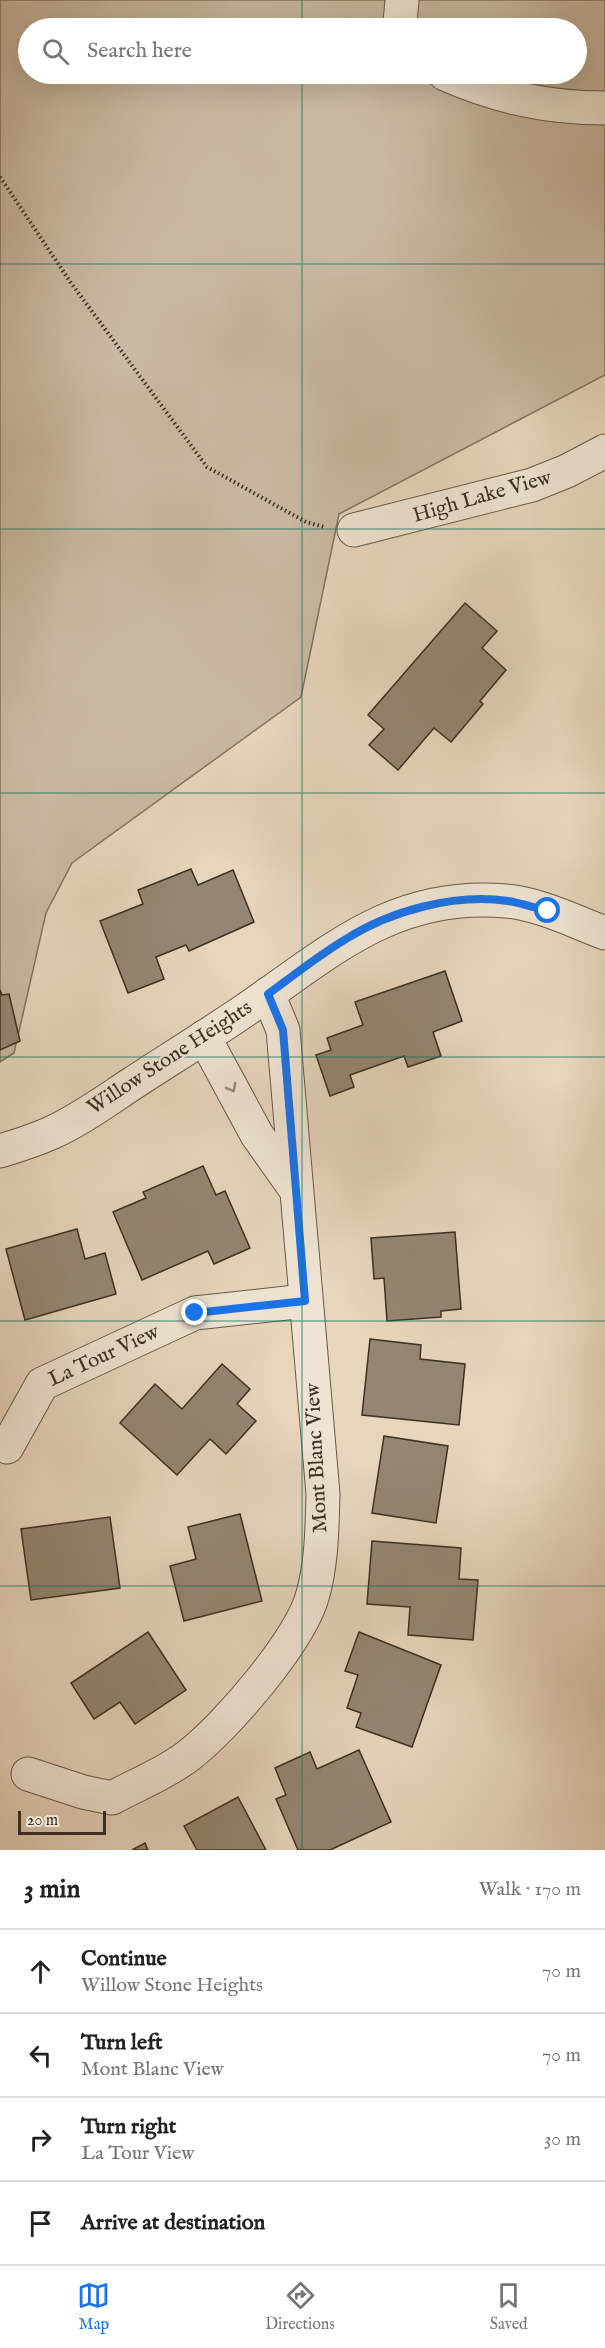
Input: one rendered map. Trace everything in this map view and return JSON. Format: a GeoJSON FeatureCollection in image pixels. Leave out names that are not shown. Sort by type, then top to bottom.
{"type":"FeatureCollection","features":[{"type":"Feature","properties":{"kind":"street"},"geometry":{"type":"LineString","coordinates":[[400,18],[402,0]]}},
{"type":"Feature","properties":{"kind":"street"},"geometry":{"type":"LineString","coordinates":[[468,84],[486,92],[535,103],[605,108]]}},
{"type":"Feature","properties":{"kind":"street","name":"High Lake View"},"geometry":{"type":"LineString","coordinates":[[354,530],[532,485],[567,471],[605,451]]}},
{"type":"Feature","properties":{"kind":"street","name":"Willow Stone Heights"},"geometry":{"type":"LineString","coordinates":[[0,1151],[53,1132],[204,1037],[346,938],[379,922],[429,906],[465,901],[506,901],[548,911],[605,933]]}},
{"type":"Feature","properties":{"kind":"street","name":"Mont Blanc View"},"geometry":{"type":"LineString","coordinates":[[28,1774],[83,1792],[112,1798],[187,1757],[234,1715],[300,1625],[313,1596],[321,1547],[323,1494],[283,1030],[268,994]]}},
{"type":"Feature","properties":{"kind":"street"},"geometry":{"type":"LineString","coordinates":[[204,1037],[257,1135],[297,1192]]}},
{"type":"Feature","properties":{"kind":"street","name":"La Tour View"},"geometry":{"type":"LineString","coordinates":[[7,1447],[42,1384],[195,1313],[305,1301]]}},
{"type":"Feature","properties":{"kind":"path"},"geometry":{"type":"LineString","coordinates":[[0,177],[70,283],[207,467],[306,522],[354,530]]}},
{"type":"Feature","properties":{"kind":"shaded area"},"geometry":{"type":"Polygon","coordinates":[[[0,0],[605,0],[605,375],[339,514],[301,697],[72,863],[46,913],[14,1053],[0,1062],[0,0]]]}},
{"type":"Feature","properties":{"kind":"building"},"geometry":{"type":"Polygon","coordinates":[[[465,603],[497,631],[482,648],[506,670],[480,701],[483,704],[451,742],[434,728],[398,770],[369,745],[384,729],[368,715],[465,603]]]}},
{"type":"Feature","properties":{"kind":"building"},"geometry":{"type":"Polygon","coordinates":[[[191,869],[198,885],[233,870],[254,922],[189,951],[186,945],[156,957],[164,979],[128,993],[100,921],[143,904],[138,890],[191,869]]]}},
{"type":"Feature","properties":{"kind":"building"},"geometry":{"type":"Polygon","coordinates":[[[445,971],[462,1021],[433,1032],[441,1056],[408,1067],[404,1056],[350,1075],[354,1087],[330,1096],[316,1055],[331,1050],[327,1038],[363,1025],[355,1002],[445,971]]]}},
{"type":"Feature","properties":{"kind":"building"},"geometry":{"type":"Polygon","coordinates":[[[0,990],[2,995],[9,994],[20,1041],[0,1050],[0,990]]]}},
{"type":"Feature","properties":{"kind":"building"},"geometry":{"type":"Polygon","coordinates":[[[203,1166],[216,1195],[225,1191],[250,1248],[214,1264],[208,1251],[142,1280],[113,1212],[146,1198],[143,1192],[203,1166]]]}},
{"type":"Feature","properties":{"kind":"building"},"geometry":{"type":"Polygon","coordinates":[[[77,1229],[85,1259],[105,1253],[116,1294],[25,1320],[6,1249],[77,1229]]]}},
{"type":"Feature","properties":{"kind":"building"},"geometry":{"type":"Polygon","coordinates":[[[455,1232],[461,1309],[441,1311],[441,1317],[387,1321],[384,1278],[374,1279],[371,1238],[455,1232]]]}},
{"type":"Feature","properties":{"kind":"building"},"geometry":{"type":"Polygon","coordinates":[[[370,1339],[421,1345],[420,1359],[465,1364],[459,1425],[362,1415],[370,1339]]]}},
{"type":"Feature","properties":{"kind":"building"},"geometry":{"type":"Polygon","coordinates":[[[222,1364],[250,1389],[237,1404],[256,1421],[226,1454],[210,1439],[177,1475],[120,1423],[155,1384],[182,1409],[222,1364]]]}},
{"type":"Feature","properties":{"kind":"building"},"geometry":{"type":"Polygon","coordinates":[[[384,1436],[448,1446],[436,1523],[372,1513],[384,1436]]]}},
{"type":"Feature","properties":{"kind":"building"},"geometry":{"type":"Polygon","coordinates":[[[240,1514],[262,1601],[184,1621],[170,1566],[196,1559],[188,1527],[240,1514]]]}},
{"type":"Feature","properties":{"kind":"building"},"geometry":{"type":"Polygon","coordinates":[[[110,1517],[120,1588],[31,1600],[21,1529],[110,1517]]]}},
{"type":"Feature","properties":{"kind":"building"},"geometry":{"type":"Polygon","coordinates":[[[372,1541],[461,1548],[459,1579],[478,1580],[473,1640],[408,1635],[410,1607],[367,1604],[372,1541]]]}},
{"type":"Feature","properties":{"kind":"building"},"geometry":{"type":"Polygon","coordinates":[[[148,1632],[186,1690],[135,1724],[120,1702],[94,1719],[71,1683],[148,1632]]]}},
{"type":"Feature","properties":{"kind":"building"},"geometry":{"type":"Polygon","coordinates":[[[359,1632],[441,1665],[412,1747],[356,1727],[361,1713],[347,1708],[358,1675],[345,1671],[359,1632]]]}},
{"type":"Feature","properties":{"kind":"building"},"geometry":{"type":"Polygon","coordinates":[[[359,1750],[391,1822],[330,1850],[298,1850],[276,1799],[286,1795],[275,1768],[310,1752],[317,1769],[359,1750]]]}},
{"type":"Feature","properties":{"kind":"building"},"geometry":{"type":"Polygon","coordinates":[[[238,1797],[266,1850],[197,1850],[184,1826],[238,1797]]]}},
{"type":"Feature","properties":{"kind":"building"},"geometry":{"type":"Polygon","coordinates":[[[145,1843],[148,1850],[132,1850],[145,1843]]]}},
{"type":"Feature","properties":{"kind":"route"},"geometry":{"type":"LineString","coordinates":[[195,1313],[305,1301],[283,1030],[268,994],[346,938],[379,922],[429,906],[465,901],[506,901],[548,911]]}}]}
